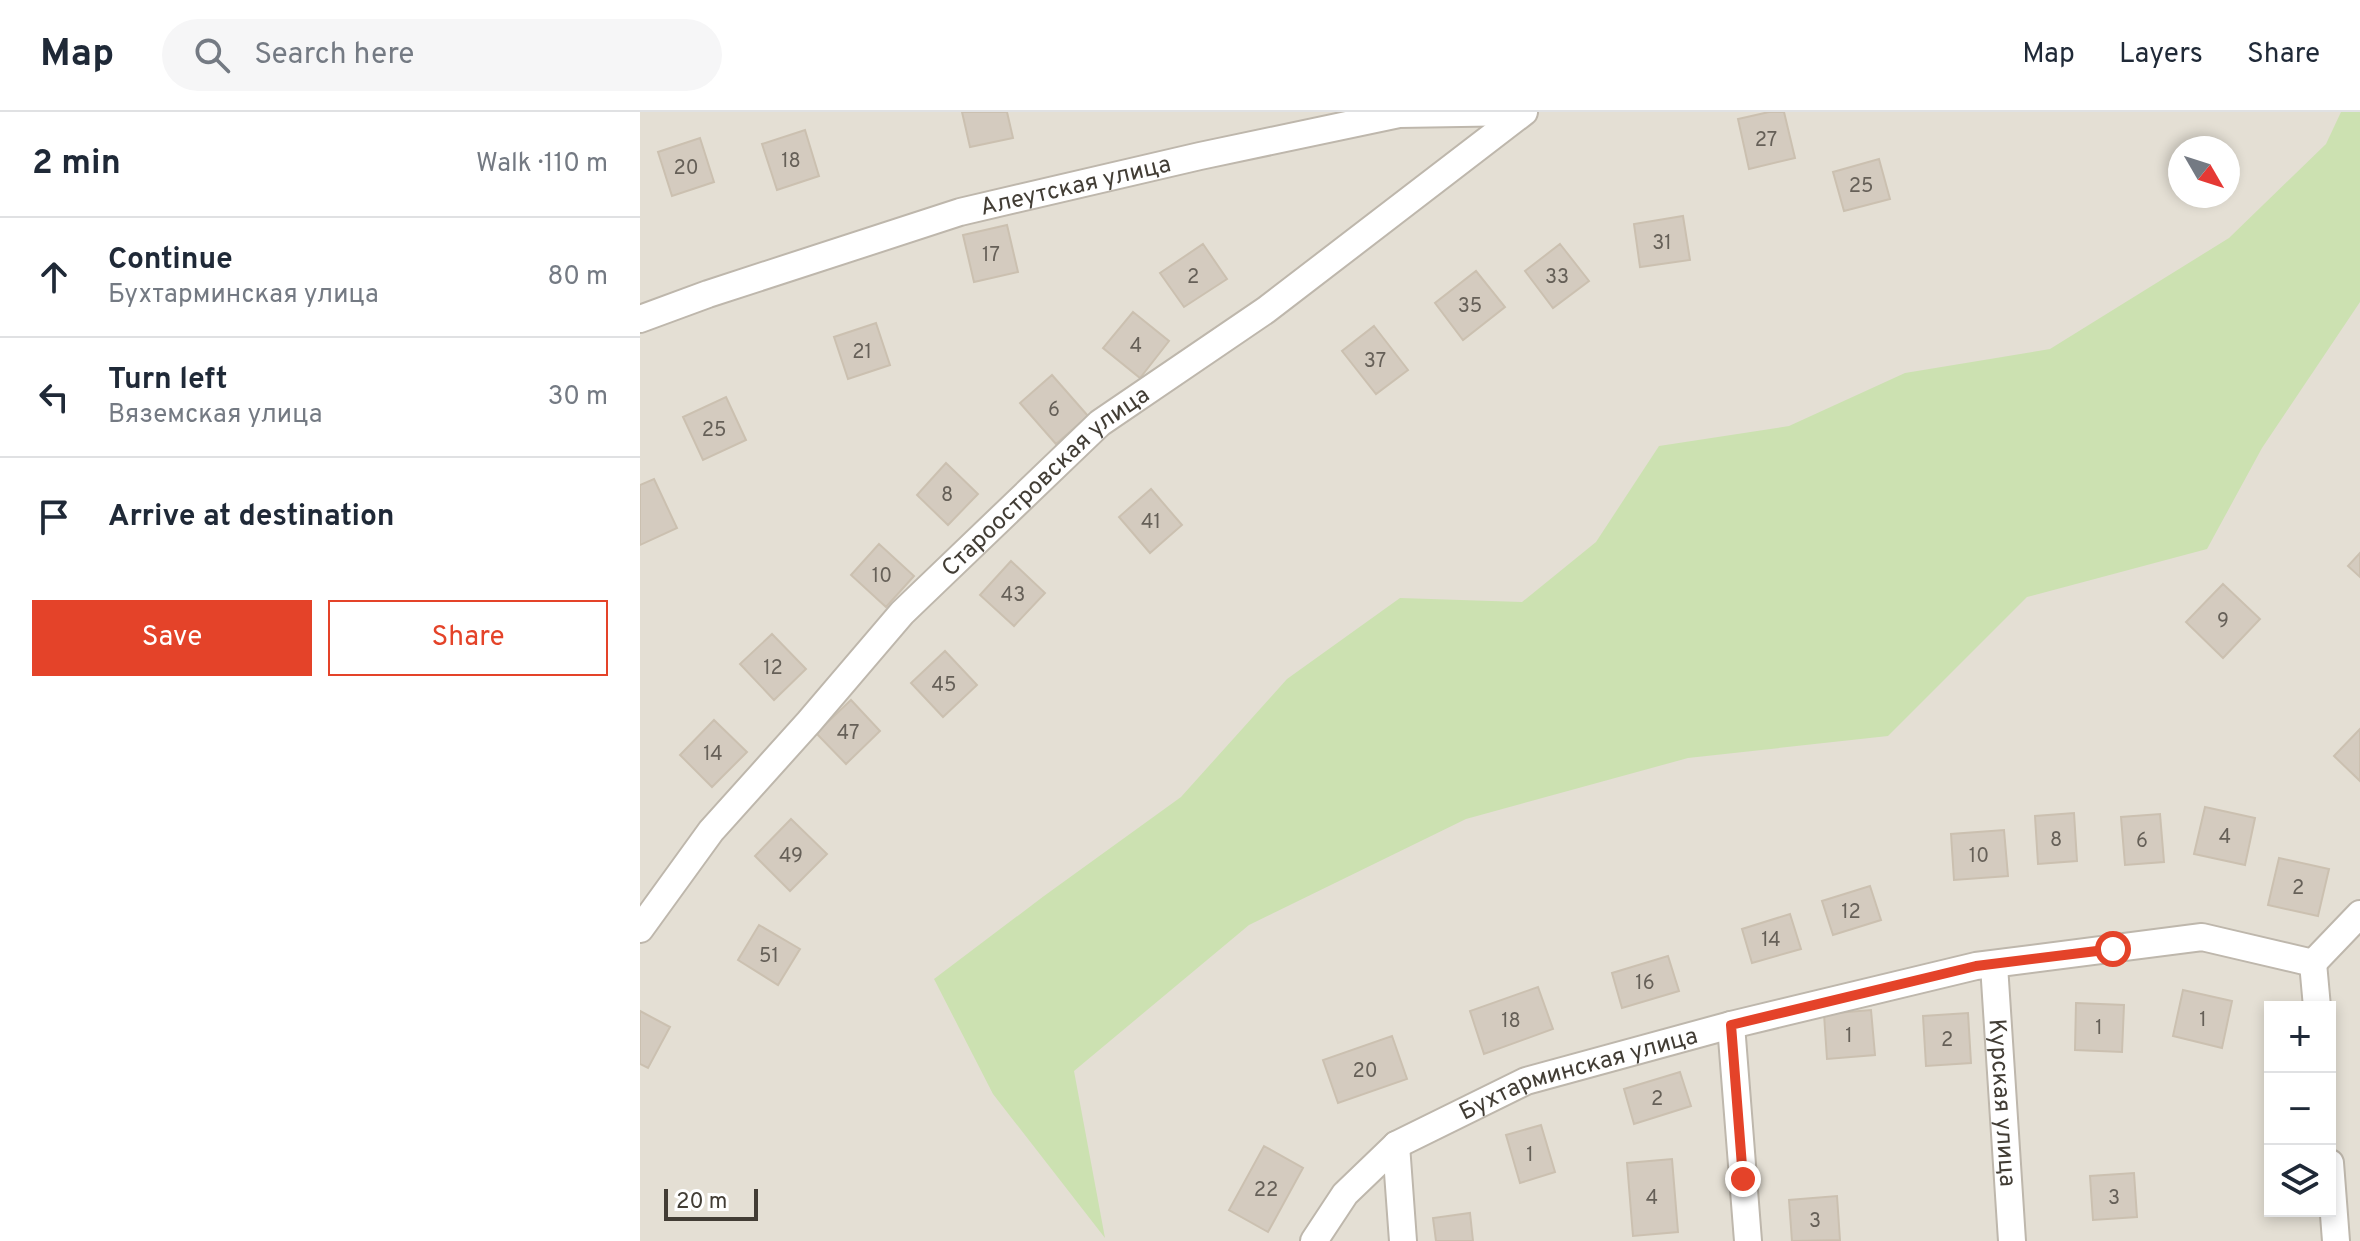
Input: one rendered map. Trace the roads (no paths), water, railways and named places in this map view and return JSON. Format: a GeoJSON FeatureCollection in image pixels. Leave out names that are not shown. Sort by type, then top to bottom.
{"type":"FeatureCollection","features":[{"type":"Feature","properties":{"kind":"street","name":"Алеутская улица"},"geometry":{"type":"LineString","coordinates":[[640,319],[960,212],[1399,114],[1523,112]]}},
{"type":"Feature","properties":{"kind":"street","name":"Староостровская улица"},"geometry":{"type":"LineString","coordinates":[[640,929],[711,831],[902,613],[1100,423],[1266,310],[1523,112]]}},
{"type":"Feature","properties":{"kind":"street"},"geometry":{"type":"LineString","coordinates":[[2316,1001],[2313,963],[2360,914]]}},
{"type":"Feature","properties":{"kind":"street","name":"Бухтарминская улица"},"geometry":{"type":"LineString","coordinates":[[1314,1241],[1345,1194],[1396,1145],[1526,1081],[1731,1025],[1976,966],[2202,937],[2313,963]]}},
{"type":"Feature","properties":{"kind":"street","name":"Курская улица"},"geometry":{"type":"LineString","coordinates":[[1994,965],[2012,1241]]}},
{"type":"Feature","properties":{"kind":"street"},"geometry":{"type":"LineString","coordinates":[[1731,1025],[1748,1241]]}},
{"type":"Feature","properties":{"kind":"street"},"geometry":{"type":"LineString","coordinates":[[1396,1145],[1403,1241]]}},
{"type":"Feature","properties":{"kind":"street"},"geometry":{"type":"LineString","coordinates":[[2334,1217],[2336,1241]]}}]}
